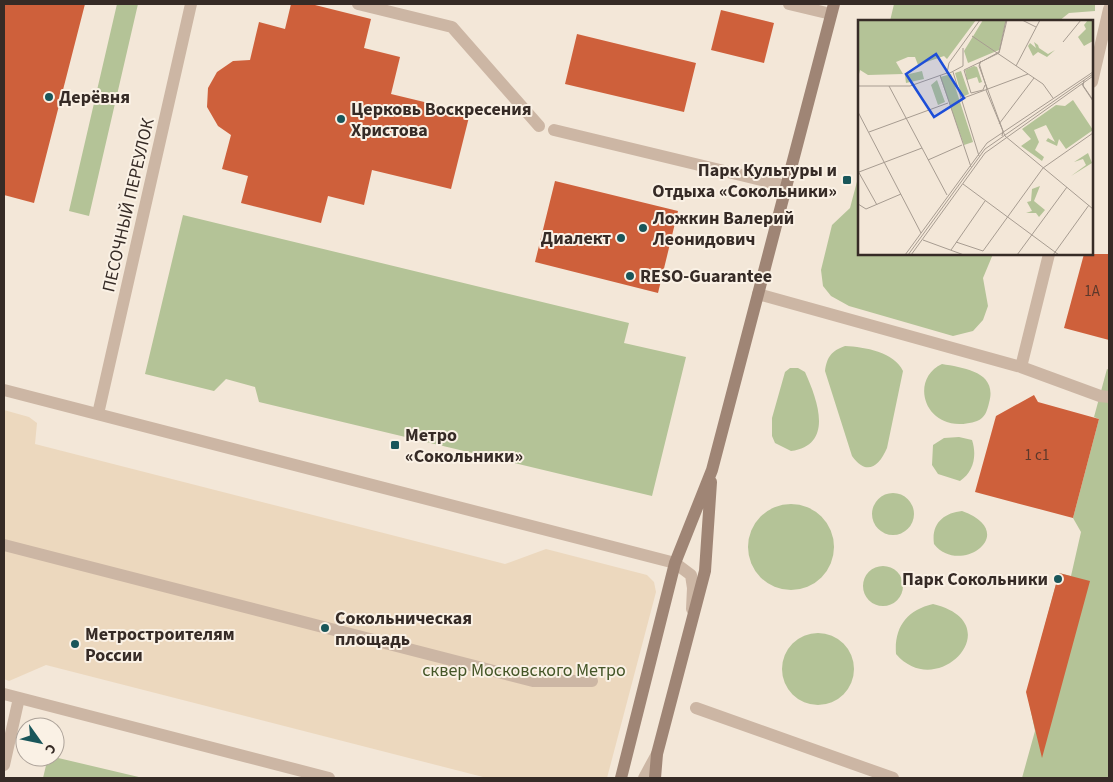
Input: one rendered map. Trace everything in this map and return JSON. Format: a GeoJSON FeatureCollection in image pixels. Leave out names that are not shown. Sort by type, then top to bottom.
{"type":"FeatureCollection","features":[{"type":"Feature","properties":{"kind":"main road"},"geometry":{"type":"LineString","coordinates":[[621,778],[675,563],[712,470],[832,9]]}},
{"type":"Feature","properties":{"kind":"main road"},"geometry":{"type":"LineString","coordinates":[[655,778],[657,754],[705,571],[712,470]]}},
{"type":"Feature","properties":{"kind":"street","name":"ПЕСОЧНЫЙ ПЕРЕУЛОК"},"geometry":{"type":"LineString","coordinates":[[98,414],[191,4]]}},
{"type":"Feature","properties":{"kind":"street"},"geometry":{"type":"LineString","coordinates":[[358,4],[452,27],[539,126]]}},
{"type":"Feature","properties":{"kind":"street"},"geometry":{"type":"LineString","coordinates":[[789,4],[832,9]]}},
{"type":"Feature","properties":{"kind":"street"},"geometry":{"type":"LineString","coordinates":[[1093,78],[1109,9]]}},
{"type":"Feature","properties":{"kind":"street"},"geometry":{"type":"LineString","coordinates":[[554,130],[786,186]]}},
{"type":"Feature","properties":{"kind":"street"},"geometry":{"type":"LineString","coordinates":[[1021,368],[1049,255]]}},
{"type":"Feature","properties":{"kind":"street"},"geometry":{"type":"LineString","coordinates":[[758,294],[1021,368],[1100,396],[1109,397]]}},
{"type":"Feature","properties":{"kind":"street"},"geometry":{"type":"LineString","coordinates":[[4,390],[675,563],[691,575],[693,588],[691,625]]}},
{"type":"Feature","properties":{"kind":"street"},"geometry":{"type":"LineString","coordinates":[[4,545],[533,681],[592,681]]}},
{"type":"Feature","properties":{"kind":"street"},"geometry":{"type":"LineString","coordinates":[[4,694],[329,778]]}},
{"type":"Feature","properties":{"kind":"street"},"geometry":{"type":"LineString","coordinates":[[4,765],[19,698]]}},
{"type":"Feature","properties":{"kind":"street"},"geometry":{"type":"LineString","coordinates":[[696,708],[893,778]]}},
{"type":"Feature","properties":{"kind":"street"},"geometry":{"type":"LineString","coordinates":[[644,778],[657,754]]}},
{"type":"Feature","properties":{"kind":"green space"},"geometry":{"type":"Polygon","coordinates":[[[117,4],[138,4],[89,216],[69,211],[117,4]]]}},
{"type":"Feature","properties":{"kind":"green space"},"geometry":{"type":"Polygon","coordinates":[[[894,4],[1095,4],[1095,11],[1069,13],[1060,20],[890,20],[894,4]]]}},
{"type":"Feature","properties":{"kind":"green space"},"geometry":{"type":"Polygon","coordinates":[[[858,178],[858,255],[993,255],[983,278],[988,306],[983,320],[973,331],[953,336],[849,306],[831,296],[823,286],[821,270],[832,225],[850,208],[858,178]]]}},
{"type":"Feature","properties":{"kind":"green space"},"geometry":{"type":"Polygon","coordinates":[[[183,215],[629,323],[624,343],[686,357],[652,496],[259,402],[255,387],[226,379],[214,391],[145,374],[183,215]]]}},
{"type":"Feature","properties":{"kind":"green space"},"geometry":{"type":"Polygon","coordinates":[[[845,346],[870,349],[886,355],[893,359],[903,371],[887,448],[884,455],[872,467],[862,466],[852,456],[825,371],[830,355],[845,346]]]}},
{"type":"Feature","properties":{"kind":"green space"},"geometry":{"type":"Polygon","coordinates":[[[942,364],[960,367],[977,373],[989,384],[991,393],[989,403],[985,414],[980,420],[959,424],[945,422],[934,415],[927,405],[924,394],[926,382],[931,372],[942,364]]]}},
{"type":"Feature","properties":{"kind":"green space"},"geometry":{"type":"Polygon","coordinates":[[[790,368],[798,368],[805,372],[818,408],[819,420],[818,431],[813,440],[804,447],[791,451],[775,443],[772,436],[772,418],[785,372],[790,368]]]}},
{"type":"Feature","properties":{"kind":"green space"},"geometry":{"type":"Polygon","coordinates":[[[1107,369],[1109,370],[1109,778],[1022,778],[1035,731],[1027,692],[1059,573],[1071,576],[1081,532],[1073,518],[1099,419],[1094,417],[1107,369]]]}},
{"type":"Feature","properties":{"kind":"green space"},"geometry":{"type":"Polygon","coordinates":[[[959,437],[972,440],[974,451],[971,468],[960,481],[938,474],[932,465],[933,445],[944,438],[959,437]]]}},
{"type":"Feature","properties":{"kind":"green space"},"geometry":{"type":"Polygon","coordinates":[[[893,493],[908,499],[914,514],[908,529],[893,535],[878,529],[872,514],[878,499],[893,493]]]}},
{"type":"Feature","properties":{"kind":"green space"},"geometry":{"type":"Polygon","coordinates":[[[791,504],[807,507],[815,511],[827,523],[831,531],[834,547],[831,563],[827,571],[815,583],[807,587],[791,590],[775,587],[767,583],[755,571],[751,563],[748,547],[751,531],[755,523],[767,511],[775,507],[791,504]]]}},
{"type":"Feature","properties":{"kind":"green space"},"geometry":{"type":"Polygon","coordinates":[[[962,511],[979,520],[986,530],[986,540],[980,548],[970,554],[957,556],[945,553],[934,544],[937,525],[944,517],[962,511]]]}},
{"type":"Feature","properties":{"kind":"green space"},"geometry":{"type":"Polygon","coordinates":[[[883,566],[897,572],[903,586],[897,600],[883,606],[869,600],[863,586],[869,572],[883,566]]]}},
{"type":"Feature","properties":{"kind":"green space"},"geometry":{"type":"Polygon","coordinates":[[[933,604],[956,614],[966,627],[967,641],[960,654],[947,665],[931,670],[913,667],[896,654],[897,636],[909,615],[933,604]]]}},
{"type":"Feature","properties":{"kind":"green space"},"geometry":{"type":"Polygon","coordinates":[[[818,633],[832,636],[844,643],[851,655],[854,669],[851,683],[844,695],[832,702],[818,705],[804,702],[792,695],[785,683],[782,669],[785,655],[792,643],[804,636],[818,633]]]}},
{"type":"Feature","properties":{"kind":"green space"},"geometry":{"type":"Polygon","coordinates":[[[65,760],[143,778],[43,778],[46,767],[65,767],[65,760]]]}},
{"type":"Feature","properties":{"kind":"shaded area","name":"Сокольническая площадь"},"geometry":{"type":"Polygon","coordinates":[[[4,410],[29,417],[37,423],[35,444],[505,564],[546,549],[647,575],[654,582],[656,592],[607,778],[487,778],[46,665],[9,681],[4,679],[4,410]]]}},
{"type":"Feature","properties":{"kind":"building"},"geometry":{"type":"Polygon","coordinates":[[[4,4],[85,4],[34,203],[4,195],[4,4]]]}},
{"type":"Feature","properties":{"kind":"building","name":"Церковь Воскресения Христова"},"geometry":{"type":"Polygon","coordinates":[[[291,4],[311,4],[371,19],[364,48],[400,57],[391,94],[470,113],[451,189],[372,170],[364,205],[328,196],[321,223],[241,203],[248,176],[222,169],[231,135],[218,126],[207,107],[208,88],[217,72],[233,61],[250,60],[259,22],[285,29],[291,4]]]}},
{"type":"Feature","properties":{"kind":"building"},"geometry":{"type":"Polygon","coordinates":[[[721,10],[774,23],[764,63],[711,50],[721,10]]]}},
{"type":"Feature","properties":{"kind":"building"},"geometry":{"type":"Polygon","coordinates":[[[577,34],[696,63],[684,112],[565,84],[577,34]]]}},
{"type":"Feature","properties":{"kind":"building"},"geometry":{"type":"Polygon","coordinates":[[[555,181],[678,211],[658,293],[535,262],[555,181]]]}},
{"type":"Feature","properties":{"kind":"building"},"geometry":{"type":"Polygon","coordinates":[[[1109,254],[1109,340],[1064,328],[1084,255],[1109,254]]]}},
{"type":"Feature","properties":{"kind":"building"},"geometry":{"type":"Polygon","coordinates":[[[1034,395],[1038,402],[1099,419],[1073,518],[975,492],[996,416],[1034,395]]]}},
{"type":"Feature","properties":{"kind":"building"},"geometry":{"type":"Polygon","coordinates":[[[1059,573],[1090,581],[1042,758],[1026,692],[1059,573]]]}},
{"type":"Feature","properties":{"kind":"place","name":"Дерёвня"},"geometry":{"type":"Point","coordinates":[49,97]}},
{"type":"Feature","properties":{"kind":"place","name":"Церковь Воскресения Христова"},"geometry":{"type":"Point","coordinates":[341,119]}},
{"type":"Feature","properties":{"kind":"place","name":"Парк Культуры и Отдыха «Сокольники»"},"geometry":{"type":"Point","coordinates":[847,180]}},
{"type":"Feature","properties":{"kind":"place","name":"Ложкин Валерий Леонидович"},"geometry":{"type":"Point","coordinates":[643,228]}},
{"type":"Feature","properties":{"kind":"place","name":"Диалект"},"geometry":{"type":"Point","coordinates":[621,238]}},
{"type":"Feature","properties":{"kind":"place","name":"RESO-Guarantee"},"geometry":{"type":"Point","coordinates":[630,276]}},
{"type":"Feature","properties":{"kind":"place","name":"Метро «Сокольники»"},"geometry":{"type":"Point","coordinates":[395,445]}},
{"type":"Feature","properties":{"kind":"place","name":"Парк Сокольники"},"geometry":{"type":"Point","coordinates":[1058,579]}},
{"type":"Feature","properties":{"kind":"place","name":"Сокольническая площадь"},"geometry":{"type":"Point","coordinates":[325,628]}},
{"type":"Feature","properties":{"kind":"place","name":"Метростроителям России"},"geometry":{"type":"Point","coordinates":[75,644]}},
{"type":"Feature","properties":{"kind":"park label","name":"сквер Московского Метро"},"geometry":{"type":"Point","coordinates":[524,670]}}]}
